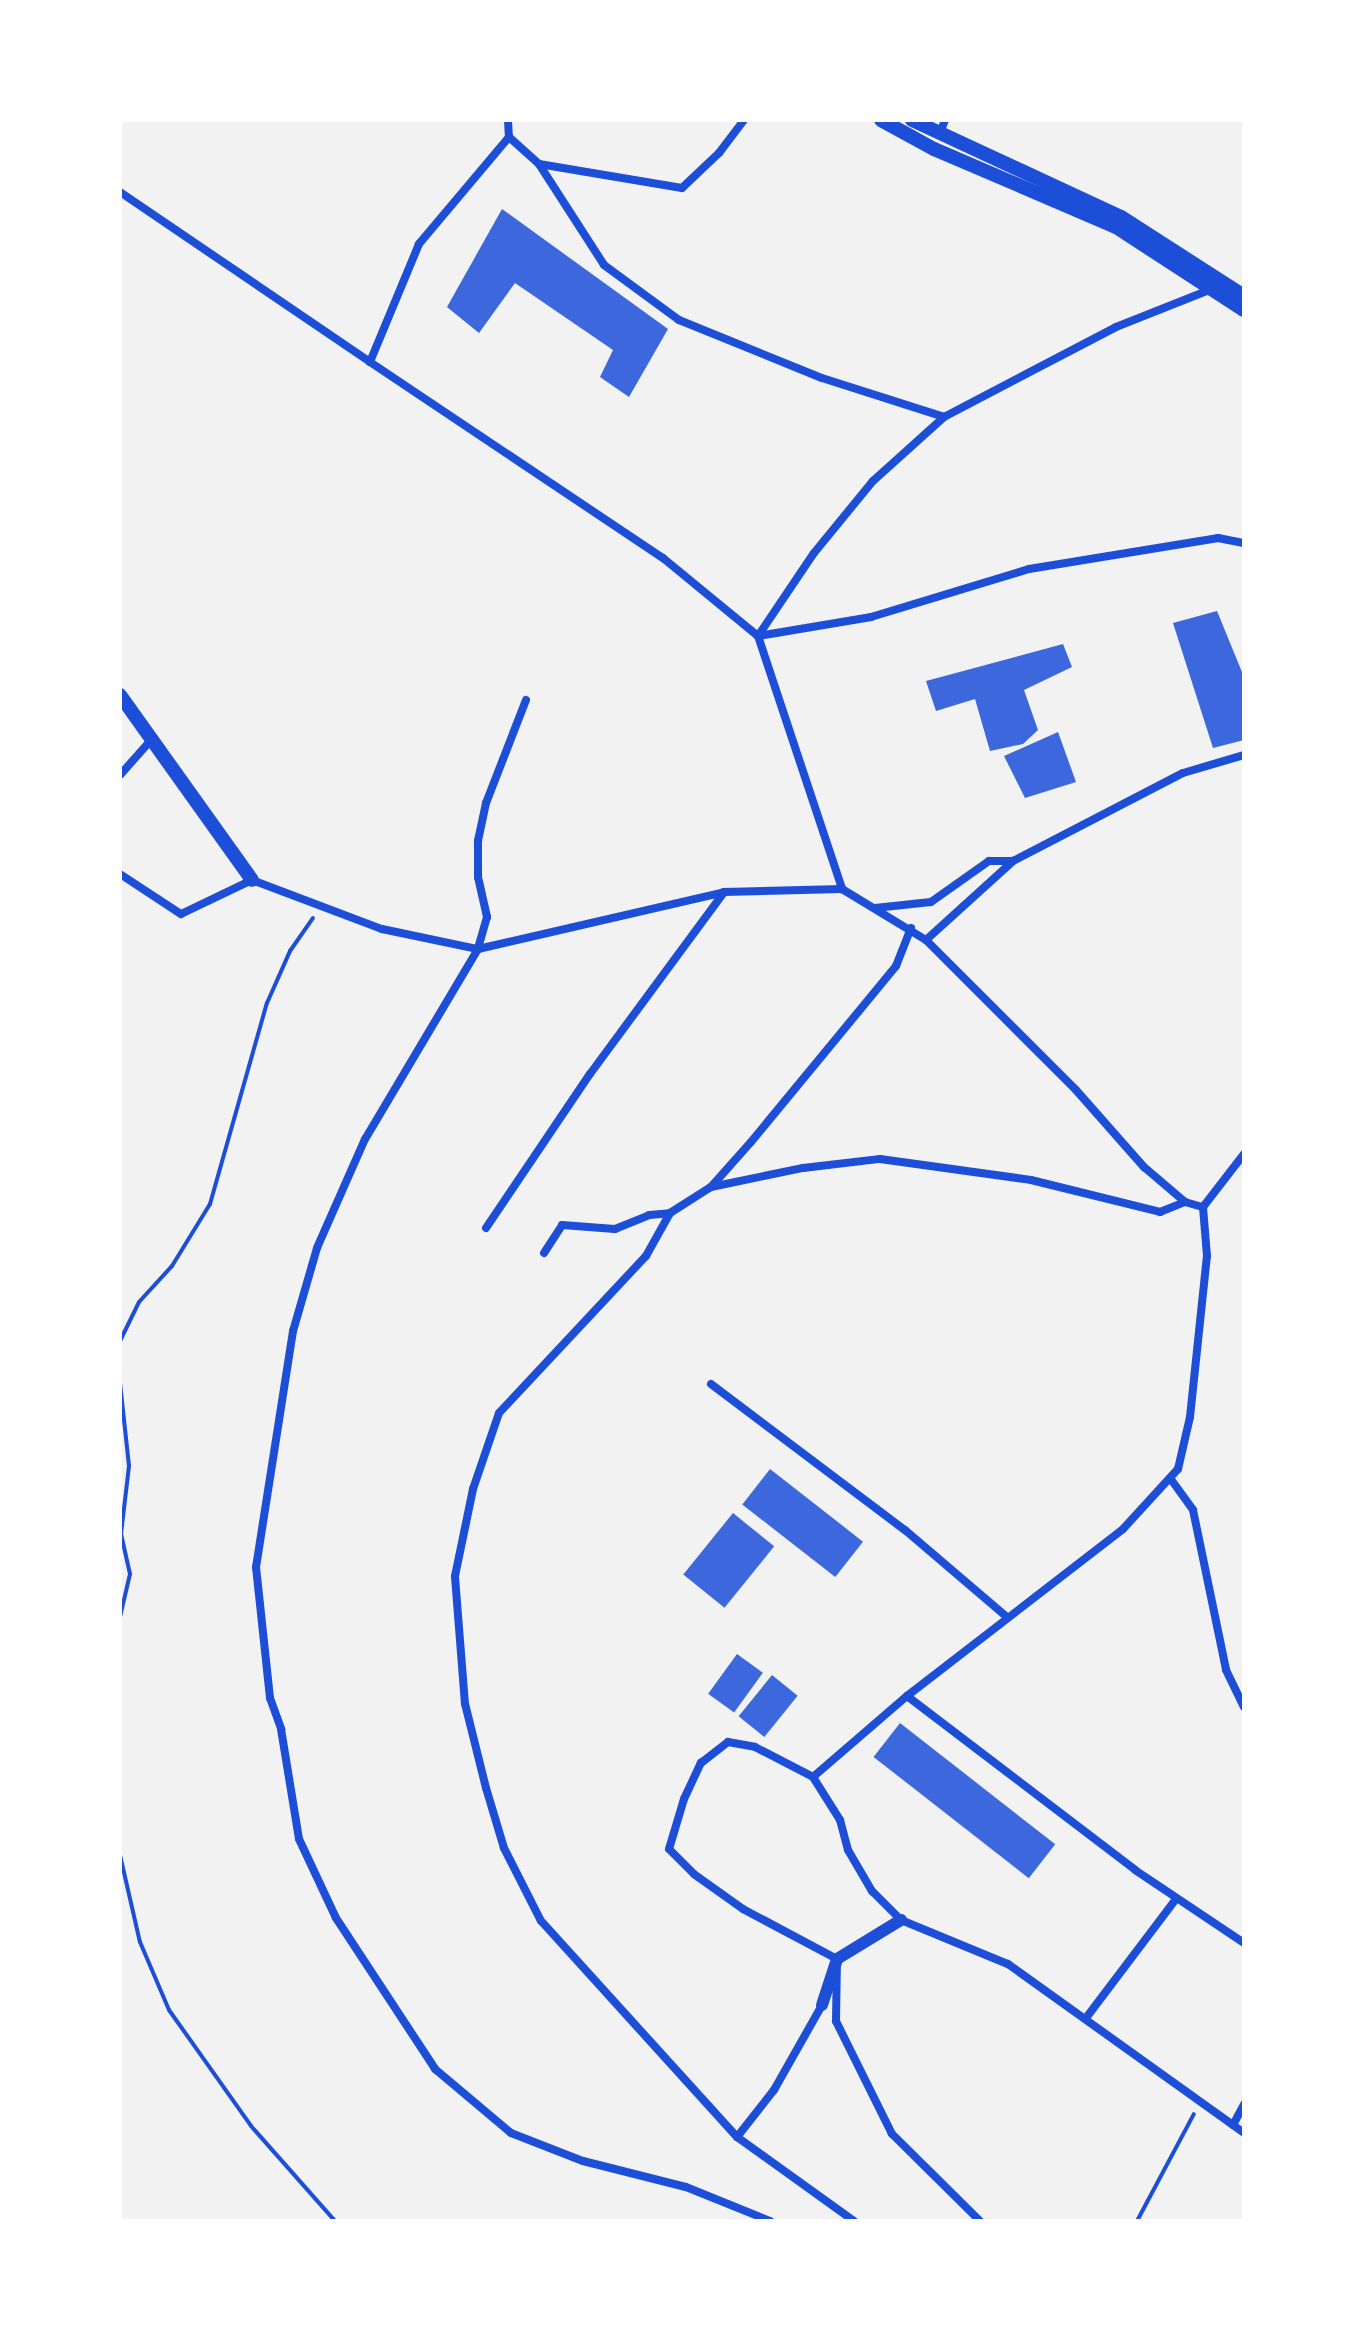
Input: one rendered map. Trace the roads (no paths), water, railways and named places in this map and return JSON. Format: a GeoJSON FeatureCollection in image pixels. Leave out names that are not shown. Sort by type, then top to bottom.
{"type":"FeatureCollection","features":[{"type":"Feature","properties":{"kind":"main road"},"geometry":{"type":"LineString","coordinates":[[881,120],[934,149],[1116,227],[1244,310]]}},
{"type":"Feature","properties":{"kind":"main road"},"geometry":{"type":"LineString","coordinates":[[912,120],[939,136],[1121,217],[1244,296]]}},
{"type":"Feature","properties":{"kind":"main road"},"geometry":{"type":"LineString","coordinates":[[120,695],[252,880]]}},
{"type":"Feature","properties":{"kind":"street"},"geometry":{"type":"LineString","coordinates":[[370,362],[419,244],[509,137],[508,120]]}},
{"type":"Feature","properties":{"kind":"street"},"geometry":{"type":"LineString","coordinates":[[539,164],[682,188],[719,153],[744,120]]}},
{"type":"Feature","properties":{"kind":"street"},"geometry":{"type":"LineString","coordinates":[[939,136],[945,120]]}},
{"type":"Feature","properties":{"kind":"street"},"geometry":{"type":"LineString","coordinates":[[509,137],[539,164],[604,265],[679,320],[822,378],[944,417]]}},
{"type":"Feature","properties":{"kind":"street"},"geometry":{"type":"LineString","coordinates":[[120,192],[663,558],[758,636],[842,889]]}},
{"type":"Feature","properties":{"kind":"street"},"geometry":{"type":"LineString","coordinates":[[758,636],[873,481],[944,417],[1116,327],[1212,289]]}},
{"type":"Feature","properties":{"kind":"street"},"geometry":{"type":"LineString","coordinates":[[758,636],[871,617],[1029,569],[1218,538],[1244,543]]}},
{"type":"Feature","properties":{"kind":"street"},"geometry":{"type":"LineString","coordinates":[[526,700],[486,803],[480,832],[478,877],[487,917],[478,949],[365,1139],[317,1248],[293,1331],[256,1567],[270,1698],[281,1729],[299,1839],[336,1918],[435,2069],[455,2090],[511,2133],[583,2161],[686,2187],[770,2221]]}},
{"type":"Feature","properties":{"kind":"street"},"geometry":{"type":"LineString","coordinates":[[120,775],[152,739]]}},
{"type":"Feature","properties":{"kind":"street"},"geometry":{"type":"LineString","coordinates":[[926,940],[1013,861],[1183,773],[1244,755]]}},
{"type":"Feature","properties":{"kind":"street"},"geometry":{"type":"LineString","coordinates":[[875,908],[931,902],[989,861],[1013,861]]}},
{"type":"Feature","properties":{"kind":"street"},"geometry":{"type":"LineString","coordinates":[[120,874],[181,914],[252,880],[382,929],[478,949],[724,892],[842,889],[911,928],[926,940],[1076,1090],[1144,1167],[1185,1202],[1203,1207]]}},
{"type":"Feature","properties":{"kind":"street"},"geometry":{"type":"LineString","coordinates":[[486,1228],[590,1074],[724,892]]}},
{"type":"Feature","properties":{"kind":"street"},"geometry":{"type":"LineString","coordinates":[[544,1253],[562,1225],[615,1229],[649,1215],[670,1213],[711,1187],[896,966],[911,928]]}},
{"type":"Feature","properties":{"kind":"street"},"geometry":{"type":"LineString","coordinates":[[813,1777],[907,1696],[1123,1529],[1178,1469],[1190,1417],[1207,1256],[1203,1207],[1244,1154]]}},
{"type":"Feature","properties":{"kind":"street"},"geometry":{"type":"LineString","coordinates":[[711,1187],[803,1168],[880,1159],[1031,1180],[1160,1212],[1185,1202]]}},
{"type":"Feature","properties":{"kind":"street"},"geometry":{"type":"LineString","coordinates":[[670,1213],[646,1256],[499,1413],[473,1489],[455,1576],[459,1655],[486,1788],[504,1848],[541,1921],[737,2137],[854,2221]]}},
{"type":"Feature","properties":{"kind":"street"},"geometry":{"type":"LineString","coordinates":[[711,1384],[915,1539],[1007,1617]]}},
{"type":"Feature","properties":{"kind":"street"},"geometry":{"type":"LineString","coordinates":[[1170,1478],[1193,1510],[1226,1670],[1244,1707]]}},
{"type":"Feature","properties":{"kind":"street"},"geometry":{"type":"LineString","coordinates":[[907,1696],[1176,1899],[1244,1943]]}},
{"type":"Feature","properties":{"kind":"street"},"geometry":{"type":"LineString","coordinates":[[837,1959],[743,1909],[694,1874],[669,1849],[684,1799],[701,1763],[728,1742],[755,1747],[813,1777],[840,1820],[848,1850],[872,1891],[901,1920],[1008,1964],[1202,2098],[1244,2133]]}},
{"type":"Feature","properties":{"kind":"street"},"geometry":{"type":"LineString","coordinates":[[1086,2018],[1176,1899]]}},
{"type":"Feature","properties":{"kind":"street"},"geometry":{"type":"LineString","coordinates":[[737,2137],[774,2090],[822,2005],[837,1959],[901,1920]]}},
{"type":"Feature","properties":{"kind":"street"},"geometry":{"type":"LineString","coordinates":[[837,1959],[836,2021],[892,2134],[980,2221]]}},
{"type":"Feature","properties":{"kind":"street"},"geometry":{"type":"LineString","coordinates":[[1233,2125],[1244,2104]]}}]}
